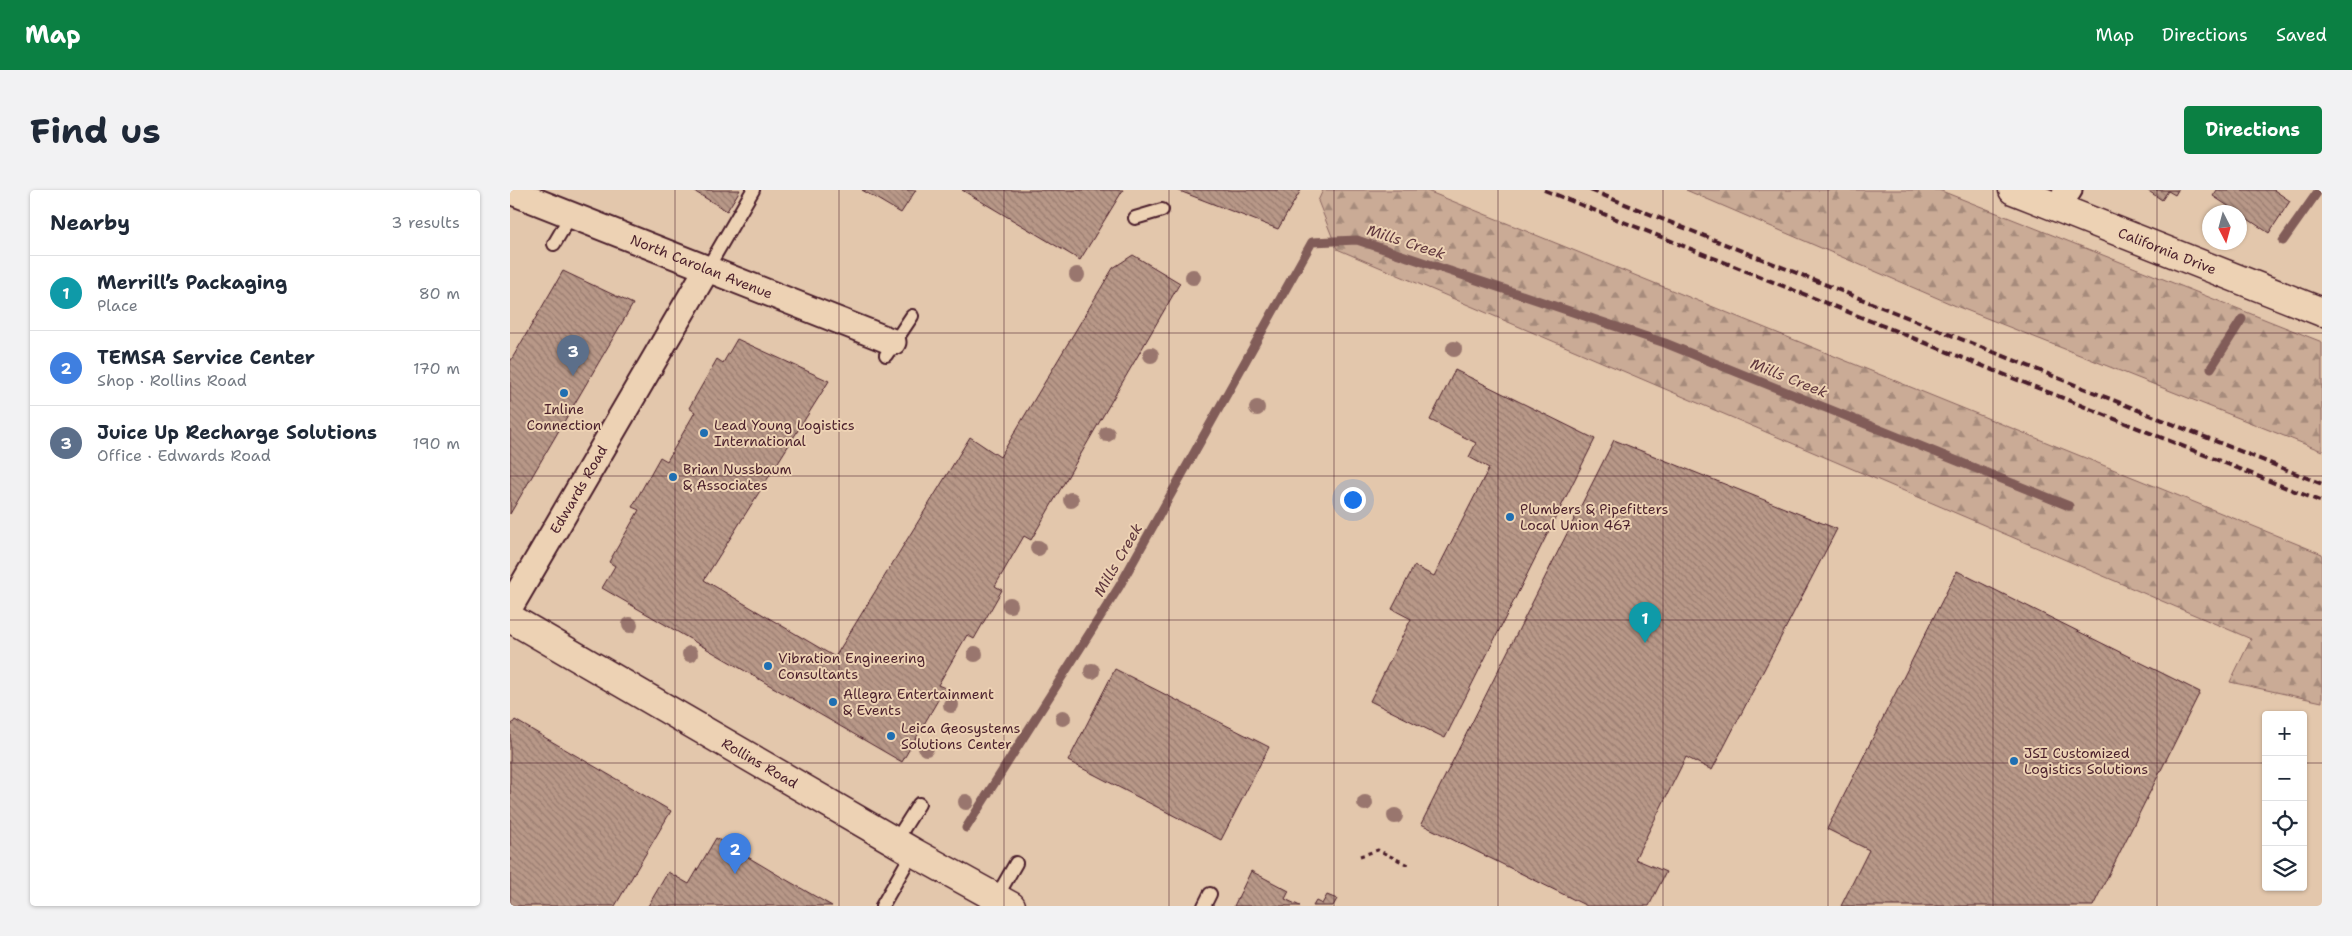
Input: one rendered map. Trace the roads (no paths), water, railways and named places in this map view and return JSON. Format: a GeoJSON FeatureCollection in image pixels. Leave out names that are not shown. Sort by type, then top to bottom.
{"type":"FeatureCollection","features":[{"type":"Feature","properties":{"kind":"main road","name":"California Drive"},"geometry":{"type":"LineString","coordinates":[[2012,190],[2063,199],[2322,312]]}},
{"type":"Feature","properties":{"kind":"main road","name":"Rollins Road"},"geometry":{"type":"LineString","coordinates":[[510,618],[904,847],[1004,902]]}},
{"type":"Feature","properties":{"kind":"street","name":"North Carolan Avenue"},"geometry":{"type":"LineString","coordinates":[[510,191],[707,269],[890,349]]}},
{"type":"Feature","properties":{"kind":"street","name":"Edwards Road"},"geometry":{"type":"LineString","coordinates":[[510,607],[707,269]]}},
{"type":"Feature","properties":{"kind":"lane"},"geometry":{"type":"LineString","coordinates":[[707,269],[753,190]]}},
{"type":"Feature","properties":{"kind":"lane"},"geometry":{"type":"LineString","coordinates":[[1135,218],[1162,210]]}},
{"type":"Feature","properties":{"kind":"lane"},"geometry":{"type":"LineString","coordinates":[[554,244],[571,215]]}},
{"type":"Feature","properties":{"kind":"lane"},"geometry":{"type":"LineString","coordinates":[[890,349],[912,316]]}},
{"type":"Feature","properties":{"kind":"lane"},"geometry":{"type":"LineString","coordinates":[[882,906],[919,804]]}},
{"type":"Feature","properties":{"kind":"lane"},"geometry":{"type":"LineString","coordinates":[[1004,902],[1016,863]]}},
{"type":"Feature","properties":{"kind":"lane"},"geometry":{"type":"LineString","coordinates":[[1204,906],[1210,894]]}},
{"type":"Feature","properties":{"kind":"waterway","name":"Mills Creek"},"geometry":{"type":"LineString","coordinates":[[2283,241],[2319,190]]}},
{"type":"Feature","properties":{"kind":"waterway","name":"Mills Creek"},"geometry":{"type":"LineString","coordinates":[[966,828],[1119,587],[1312,242],[1357,240],[1665,343],[2069,506]]}},
{"type":"Feature","properties":{"kind":"waterway","name":"Mills Creek"},"geometry":{"type":"LineString","coordinates":[[2211,368],[2242,319]]}},
{"type":"Feature","properties":{"kind":"railway"},"geometry":{"type":"LineString","coordinates":[[1544,190],[2322,502]]}},
{"type":"Feature","properties":{"kind":"railway"},"geometry":{"type":"LineString","coordinates":[[1590,190],[2322,484]]}},
{"type":"Feature","properties":{"kind":"place","name":"Juice Up Recharge Solutions"},"geometry":{"type":"Point","coordinates":[573,376]}},
{"type":"Feature","properties":{"kind":"place","name":"Inline Connection"},"geometry":{"type":"Point","coordinates":[564,393]}},
{"type":"Feature","properties":{"kind":"place","name":"Lead Young Logistics International"},"geometry":{"type":"Point","coordinates":[704,433]}},
{"type":"Feature","properties":{"kind":"place","name":"Brian Nussbaum & Associates"},"geometry":{"type":"Point","coordinates":[673,477]}},
{"type":"Feature","properties":{"kind":"place","name":"Plumbers & Pipefitters Local Union 467"},"geometry":{"type":"Point","coordinates":[1510,517]}},
{"type":"Feature","properties":{"kind":"place","name":"Merrill’s Packaging"},"geometry":{"type":"Point","coordinates":[1645,643]}},
{"type":"Feature","properties":{"kind":"place","name":"Vibration Engineering Consultants"},"geometry":{"type":"Point","coordinates":[768,666]}},
{"type":"Feature","properties":{"kind":"place","name":"Allegra Entertainment & Events"},"geometry":{"type":"Point","coordinates":[833,702]}},
{"type":"Feature","properties":{"kind":"place","name":"Leica Geosystems Solutions Center"},"geometry":{"type":"Point","coordinates":[891,736]}},
{"type":"Feature","properties":{"kind":"place","name":"JSI Customized Logistics Solutions"},"geometry":{"type":"Point","coordinates":[2014,761]}},
{"type":"Feature","properties":{"kind":"place","name":"TEMSA Service Center"},"geometry":{"type":"Point","coordinates":[735,874]}}]}
